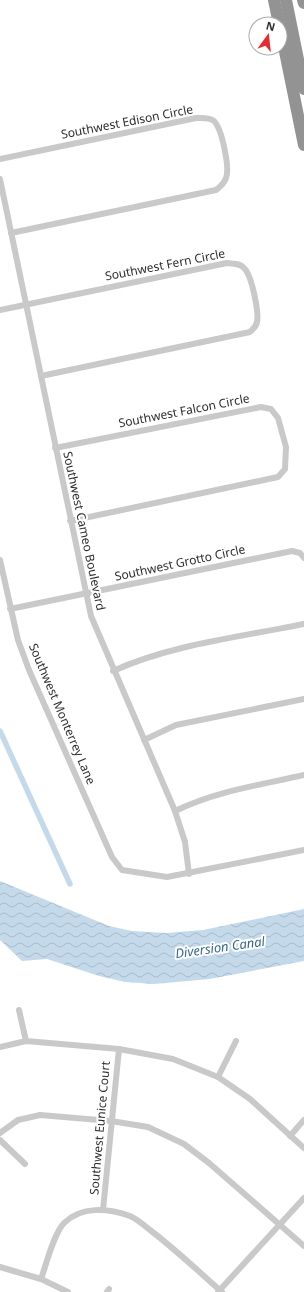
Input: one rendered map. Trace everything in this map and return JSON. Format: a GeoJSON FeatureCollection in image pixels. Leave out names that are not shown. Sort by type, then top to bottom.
{"type":"FeatureCollection","features":[{"type":"Feature","properties":{"kind":"highway"},"geometry":{"type":"LineString","coordinates":[[274,0],[277,16]]}},
{"type":"Feature","properties":{"kind":"highway"},"geometry":{"type":"LineString","coordinates":[[286,0],[304,89]]}},
{"type":"Feature","properties":{"kind":"highway"},"geometry":{"type":"LineString","coordinates":[[286,56],[304,145]]}},
{"type":"Feature","properties":{"kind":"street","name":"Southwest Edison Circle"},"geometry":{"type":"LineString","coordinates":[[0,159],[196,118],[206,118],[213,120],[219,128],[226,160],[226,179],[216,190],[11,233]]}},
{"type":"Feature","properties":{"kind":"street","name":"Southwest Cameo Boulevard"},"geometry":{"type":"LineString","coordinates":[[0,179],[85,594],[95,629],[175,811],[185,842],[189,874]]}},
{"type":"Feature","properties":{"kind":"street","name":"Southwest Fern Circle"},"geometry":{"type":"LineString","coordinates":[[0,310],[227,263],[239,264],[245,268],[249,275],[257,314],[255,327],[250,332],[41,376]]}},
{"type":"Feature","properties":{"kind":"street","name":"Southwest Falcon Circle"},"geometry":{"type":"LineString","coordinates":[[55,448],[261,407],[271,409],[278,418],[286,447],[285,469],[278,477],[70,521]]}},
{"type":"Feature","properties":{"kind":"street","name":"Southwest Grotto Circle"},"geometry":{"type":"LineString","coordinates":[[10,609],[292,551],[300,553],[304,558]]}},
{"type":"Feature","properties":{"kind":"street","name":"Southwest Monterrey Lane"},"geometry":{"type":"LineString","coordinates":[[0,560],[18,640],[29,670],[112,857],[122,870],[167,877],[189,874]]}},
{"type":"Feature","properties":{"kind":"street"},"geometry":{"type":"LineString","coordinates":[[113,671],[138,660],[164,653],[304,624]]}},
{"type":"Feature","properties":{"kind":"street"},"geometry":{"type":"LineString","coordinates":[[144,740],[176,725],[304,699]]}},
{"type":"Feature","properties":{"kind":"street"},"geometry":{"type":"LineString","coordinates":[[175,811],[218,793],[304,775]]}},
{"type":"Feature","properties":{"kind":"street"},"geometry":{"type":"LineString","coordinates":[[189,874],[304,850]]}},
{"type":"Feature","properties":{"kind":"street"},"geometry":{"type":"LineString","coordinates":[[19,1010],[26,1041]]}},
{"type":"Feature","properties":{"kind":"street"},"geometry":{"type":"LineString","coordinates":[[0,1047],[26,1041],[119,1049],[173,1058],[218,1077],[250,1098],[304,1148]]}},
{"type":"Feature","properties":{"kind":"street"},"geometry":{"type":"LineString","coordinates":[[218,1077],[236,1041]]}},
{"type":"Feature","properties":{"kind":"street","name":"Southwest Eunice Court"},"geometry":{"type":"LineString","coordinates":[[103,1210],[119,1049]]}},
{"type":"Feature","properties":{"kind":"street"},"geometry":{"type":"LineString","coordinates":[[0,1133],[18,1120],[40,1115],[111,1121],[148,1128],[184,1144],[209,1163],[304,1246]]}},
{"type":"Feature","properties":{"kind":"street"},"geometry":{"type":"LineString","coordinates":[[290,1136],[304,1120]]}},
{"type":"Feature","properties":{"kind":"street"},"geometry":{"type":"LineString","coordinates":[[0,1140],[25,1164]]}},
{"type":"Feature","properties":{"kind":"street"},"geometry":{"type":"LineString","coordinates":[[41,1280],[52,1246],[63,1224],[81,1211],[103,1210],[131,1216],[163,1240],[220,1291],[304,1198]]}},
{"type":"Feature","properties":{"kind":"street"},"geometry":{"type":"LineString","coordinates":[[0,1267],[41,1280],[68,1292]]}},
{"type":"Feature","properties":{"kind":"water","name":"Diversion Canal"},"geometry":{"type":"Polygon","coordinates":[[[0,881],[109,926],[132,931],[167,933],[203,930],[304,909],[304,961],[210,979],[154,984],[125,982],[99,976],[47,959],[22,961],[0,940],[0,881]]]}},
{"type":"Feature","properties":{"kind":"waterway"},"geometry":{"type":"LineString","coordinates":[[0,731],[70,884]]}}]}
